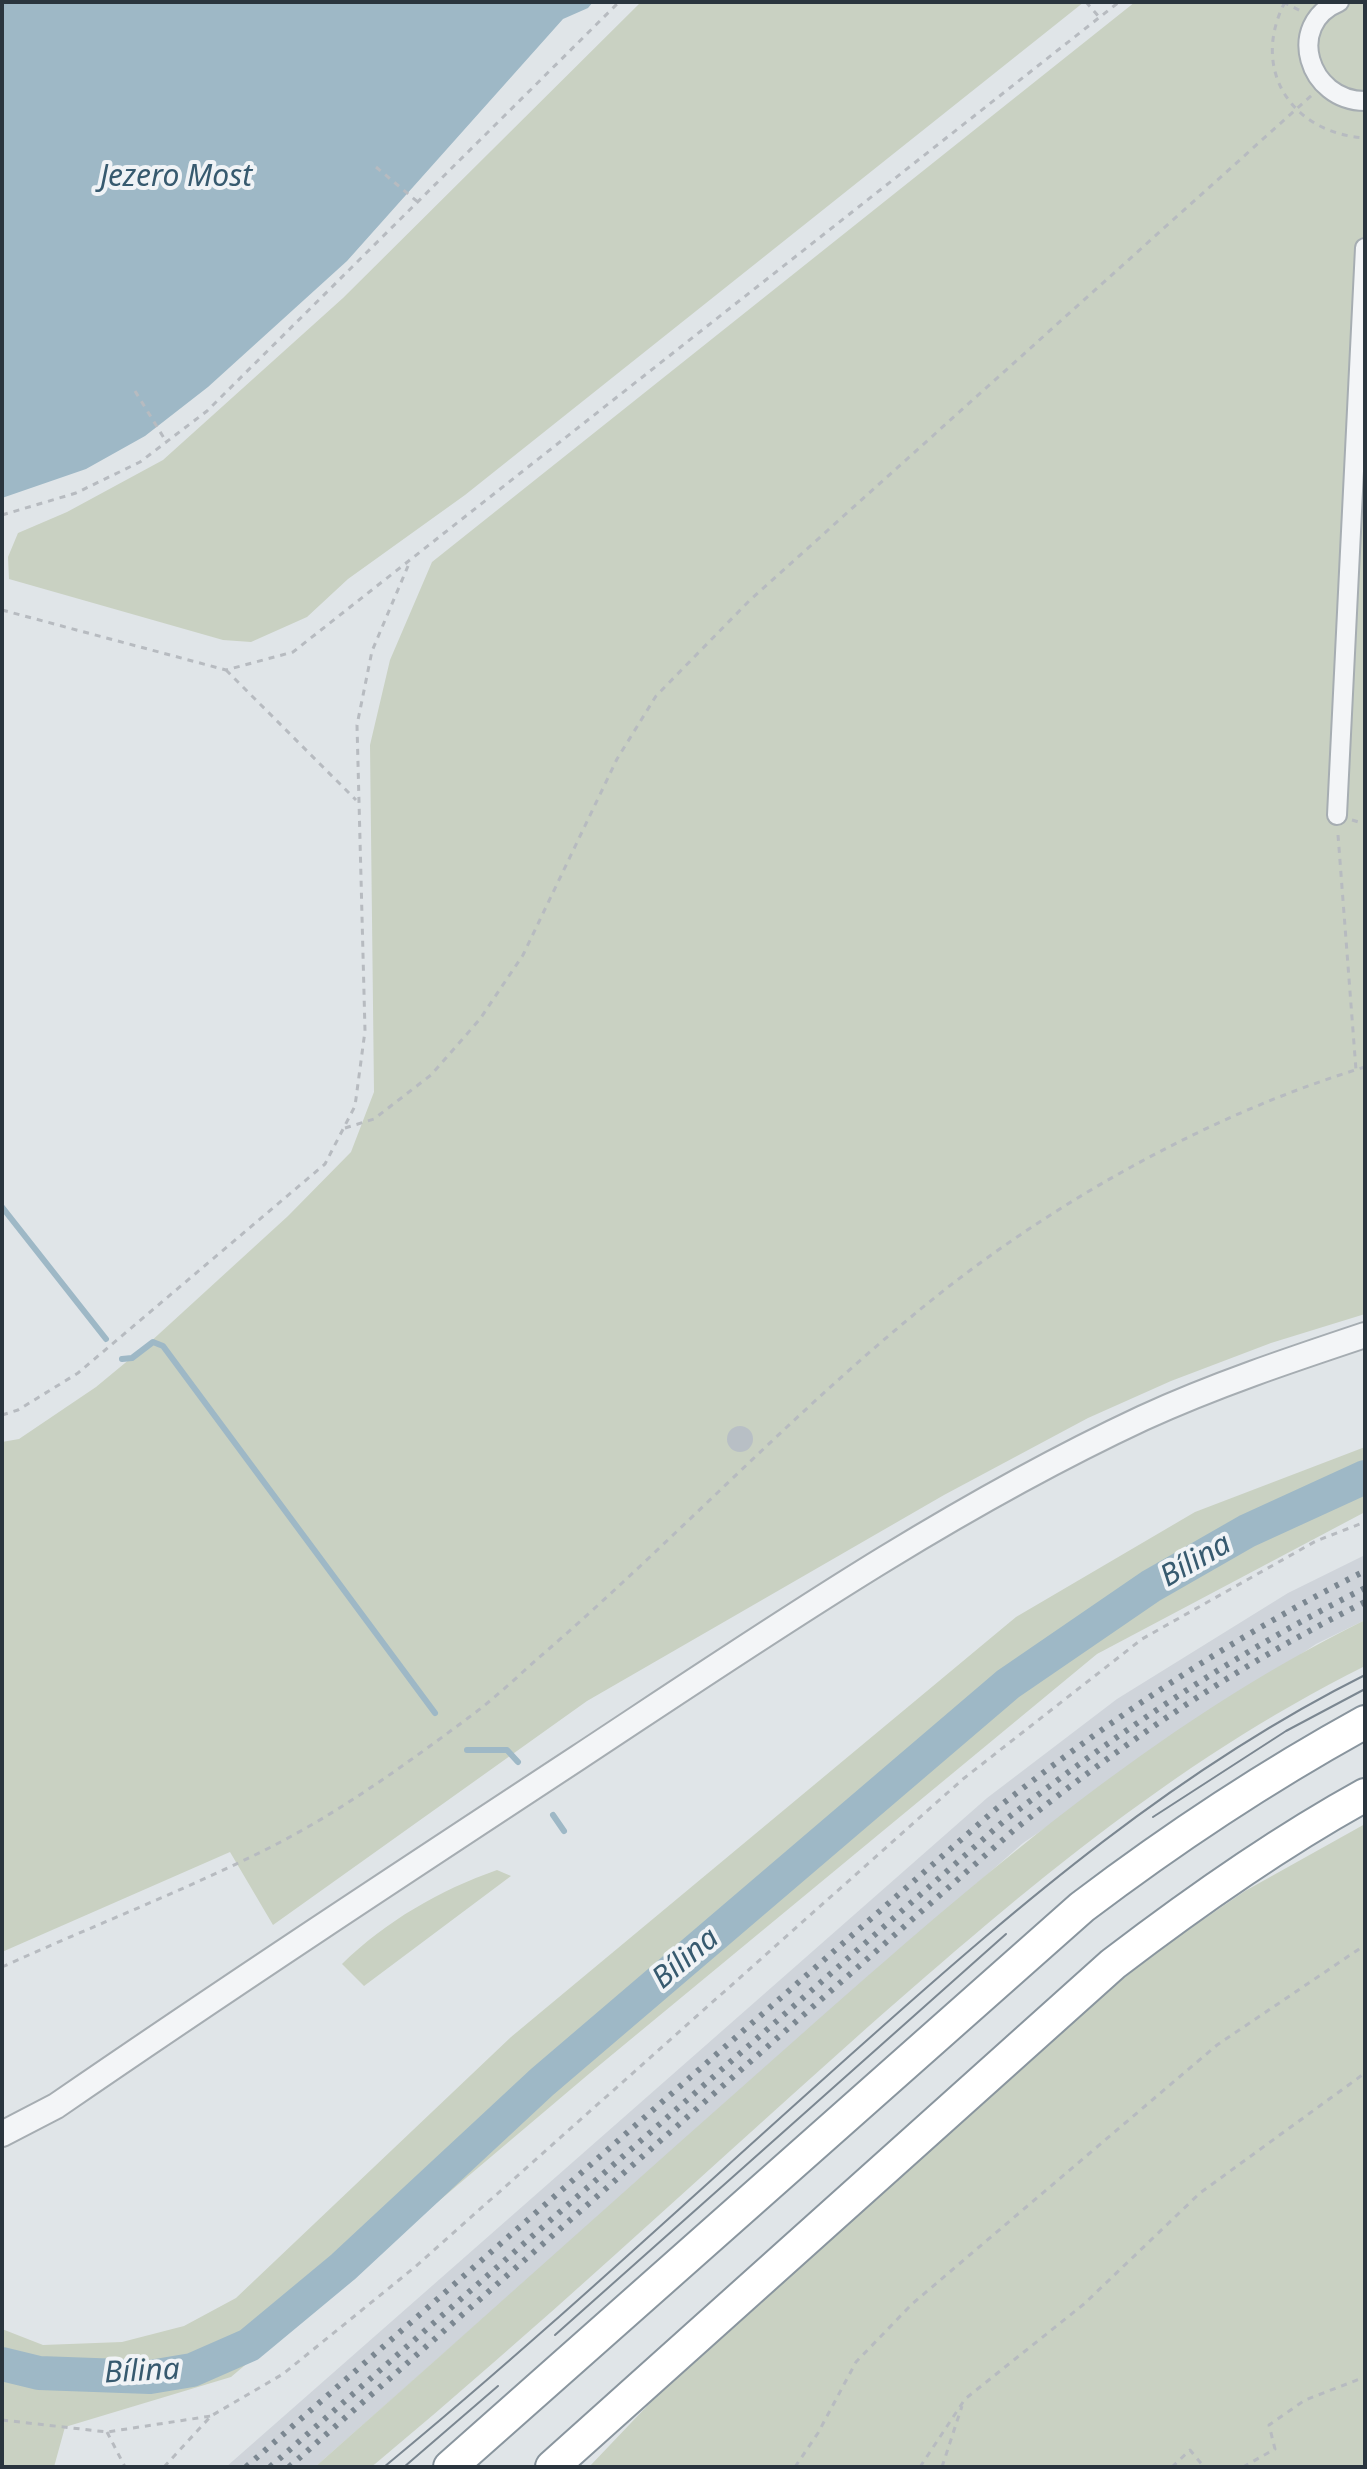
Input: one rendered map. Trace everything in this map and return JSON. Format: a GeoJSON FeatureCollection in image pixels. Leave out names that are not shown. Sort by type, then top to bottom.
{"type":"FeatureCollection","features":[{"type":"Feature","properties":{"kind":"highway"},"geometry":{"type":"LineString","coordinates":[[450,2467],[1082,1907],[1162,1846],[1261,1781],[1365,1722]]}},
{"type":"Feature","properties":{"kind":"highway"},"geometry":{"type":"LineString","coordinates":[[552,2467],[1113,1964],[1191,1904],[1299,1831],[1365,1795]]}},
{"type":"Feature","properties":{"kind":"street"},"geometry":{"type":"LineString","coordinates":[[1339,2],[1317,19],[1309,39],[1309,59],[1323,85],[1350,101],[1365,101]]}},
{"type":"Feature","properties":{"kind":"street"},"geometry":{"type":"LineString","coordinates":[[1337,815],[1365,248]]}},
{"type":"Feature","properties":{"kind":"street"},"geometry":{"type":"LineString","coordinates":[[2,2134],[56,2106],[750,1644],[952,1521],[1060,1459],[1146,1417],[1255,1372],[1365,1335]]}},
{"type":"Feature","properties":{"kind":"path"},"geometry":{"type":"LineString","coordinates":[[2,515],[76,493],[140,462],[207,411],[619,2]]}},
{"type":"Feature","properties":{"kind":"path"},"geometry":{"type":"LineString","coordinates":[[1086,2],[1099,17]]}},
{"type":"Feature","properties":{"kind":"path"},"geometry":{"type":"LineString","coordinates":[[226,670],[293,652],[1119,2]]}},
{"type":"Feature","properties":{"kind":"path"},"geometry":{"type":"LineString","coordinates":[[1285,2],[1275,24],[1275,72],[1295,109],[1312,124],[1332,132],[1365,138]]}},
{"type":"Feature","properties":{"kind":"path"},"geometry":{"type":"LineString","coordinates":[[345,1128],[374,1119],[431,1075],[480,1019],[523,955],[624,746],[664,688],[749,601],[1323,85]]}},
{"type":"Feature","properties":{"kind":"path"},"geometry":{"type":"LineString","coordinates":[[376,167],[419,203]]}},
{"type":"Feature","properties":{"kind":"path"},"geometry":{"type":"LineString","coordinates":[[135,391],[167,443]]}},
{"type":"Feature","properties":{"kind":"path"},"geometry":{"type":"LineString","coordinates":[[2,1415],[18,1410],[78,1373],[325,1164],[345,1128],[355,1106],[365,1031],[356,800],[357,725],[372,651],[409,562]]}},
{"type":"Feature","properties":{"kind":"path"},"geometry":{"type":"LineString","coordinates":[[3,609],[226,670],[356,800]]}},
{"type":"Feature","properties":{"kind":"path"},"geometry":{"type":"LineString","coordinates":[[1337,815],[1356,1070]]}},
{"type":"Feature","properties":{"kind":"path"},"geometry":{"type":"LineString","coordinates":[[2,1967],[266,1849],[325,1817],[470,1717],[611,1595],[836,1383],[917,1312],[996,1251],[1062,1207],[1186,1139],[1365,1067]]}},
{"type":"Feature","properties":{"kind":"path"},"geometry":{"type":"LineString","coordinates":[[164,2467],[211,2416],[283,2374],[415,2267],[963,1779],[1142,1639],[1316,1541],[1365,1522]]}},
{"type":"Feature","properties":{"kind":"path"},"geometry":{"type":"LineString","coordinates":[[795,2467],[818,2433],[856,2362],[912,2304],[1217,2045],[1365,1945]]}},
{"type":"Feature","properties":{"kind":"path"},"geometry":{"type":"LineString","coordinates":[[920,2467],[965,2399],[1084,2304],[1200,2193],[1365,2073]]}},
{"type":"Feature","properties":{"kind":"path"},"geometry":{"type":"LineString","coordinates":[[1243,2467],[1275,2449],[1269,2425],[1305,2400],[1365,2377]]}},
{"type":"Feature","properties":{"kind":"path"},"geometry":{"type":"LineString","coordinates":[[942,2467],[965,2399]]}},
{"type":"Feature","properties":{"kind":"path"},"geometry":{"type":"LineString","coordinates":[[2,2420],[107,2432],[211,2416]]}},
{"type":"Feature","properties":{"kind":"path"},"geometry":{"type":"LineString","coordinates":[[107,2432],[125,2467]]}},
{"type":"Feature","properties":{"kind":"path"},"geometry":{"type":"LineString","coordinates":[[1172,2467],[1190,2450],[1204,2467]]}},
{"type":"Feature","properties":{"kind":"shaded area"},"geometry":{"type":"Polygon","coordinates":[[[1365,1555],[1365,1620],[1316,1644],[1023,1843],[315,2467],[226,2467],[987,1798],[1117,1699],[1288,1593],[1365,1555]]]}},
{"type":"Feature","properties":{"kind":"green space"},"geometry":{"type":"Polygon","coordinates":[[[641,2],[1084,2],[465,495],[348,579],[307,617],[251,642],[223,640],[9,579],[8,557],[18,533],[67,512],[163,460],[343,298],[641,2]]]}},
{"type":"Feature","properties":{"kind":"green space"},"geometry":{"type":"Polygon","coordinates":[[[1135,2],[1365,2],[1365,1314],[1271,1343],[1171,1381],[1088,1418],[944,1495],[587,1701],[273,1925],[230,1852],[2,1952],[2,1442],[19,1439],[96,1387],[148,1344],[288,1216],[351,1152],[374,1092],[370,745],[390,660],[432,562],[1135,2]]]}},
{"type":"Feature","properties":{"kind":"green space"},"geometry":{"type":"Polygon","coordinates":[[[1365,1447],[1365,1512],[1097,1654],[590,2073],[231,2377],[65,2427],[54,2467],[2,2467],[2,2329],[43,2345],[122,2342],[184,2326],[236,2298],[511,2037],[1016,1617],[1195,1512],[1365,1447]]]}},
{"type":"Feature","properties":{"kind":"green space"},"geometry":{"type":"Polygon","coordinates":[[[1365,1620],[1365,1666],[1293,1704],[1225,1746],[1159,1790],[1033,1886],[911,1989],[555,2309],[375,2464],[370,2467],[315,2467],[803,2033],[1002,1862],[1140,1756],[1212,1707],[1365,1620]]]}},
{"type":"Feature","properties":{"kind":"green space"},"geometry":{"type":"Polygon","coordinates":[[[1365,1824],[1365,2467],[589,2467],[669,2383],[1049,2041],[1151,1955],[1245,1891],[1365,1824]]]}},
{"type":"Feature","properties":{"kind":"green space"},"geometry":{"type":"Polygon","coordinates":[[[497,1870],[511,1876],[364,1986],[342,1964],[377,1934],[415,1908],[497,1870]]]}},
{"type":"Feature","properties":{"kind":"water","name":"Jezero Most"},"geometry":{"type":"Polygon","coordinates":[[[2,2],[593,2],[588,8],[563,19],[347,261],[208,387],[145,436],[86,469],[2,498],[2,2]]]}},
{"type":"Feature","properties":{"kind":"building"},"geometry":{"type":"Polygon","coordinates":[[[740,1426],[749,1430],[753,1439],[749,1448],[740,1452],[731,1448],[727,1439],[731,1430],[740,1426]]]}},
{"type":"Feature","properties":{"kind":"waterway"},"geometry":{"type":"LineString","coordinates":[[2,1207],[106,1339]]}},
{"type":"Feature","properties":{"kind":"waterway"},"geometry":{"type":"LineString","coordinates":[[122,1359],[132,1358],[153,1342],[163,1346],[435,1713]]}},
{"type":"Feature","properties":{"kind":"waterway","name":"Bílina"},"geometry":{"type":"LineString","coordinates":[[2,2364],[39,2373],[150,2377],[192,2370],[249,2345],[343,2267],[542,2082],[1008,1684],[1151,1586],[1247,1531],[1365,1477]]}},
{"type":"Feature","properties":{"kind":"waterway"},"geometry":{"type":"LineString","coordinates":[[467,1750],[507,1750],[518,1762]]}},
{"type":"Feature","properties":{"kind":"waterway"},"geometry":{"type":"LineString","coordinates":[[553,1815],[564,1831]]}},
{"type":"Feature","properties":{"kind":"tram line"},"geometry":{"type":"LineString","coordinates":[[384,2467],[567,2310],[982,1939],[1042,1890],[1165,1796],[1230,1752],[1365,1675]]}},
{"type":"Feature","properties":{"kind":"tram line"},"geometry":{"type":"LineString","coordinates":[[1153,1817],[1286,1731],[1365,1689]]}},
{"type":"Feature","properties":{"kind":"tram line"},"geometry":{"type":"LineString","coordinates":[[555,2335],[1006,1934]]}},
{"type":"Feature","properties":{"kind":"tram line"},"geometry":{"type":"LineString","coordinates":[[404,2467],[498,2386]]}},
{"type":"Feature","properties":{"kind":"railway"},"geometry":{"type":"LineString","coordinates":[[246,2467],[996,1809],[1129,1711],[1220,1651],[1365,1571]]}},
{"type":"Feature","properties":{"kind":"railway"},"geometry":{"type":"LineString","coordinates":[[270,2467],[1004,1821],[1090,1756],[1178,1696],[1270,1639],[1365,1588]]}},
{"type":"Feature","properties":{"kind":"railway"},"geometry":{"type":"LineString","coordinates":[[289,2467],[1014,1830],[1097,1766],[1183,1707],[1272,1652],[1365,1602]]}}]}
